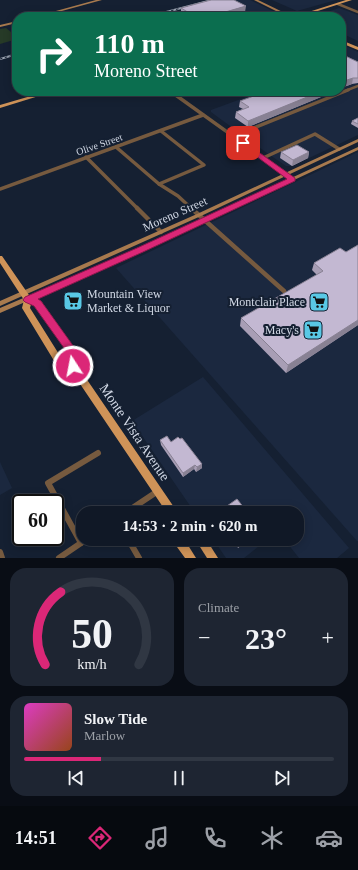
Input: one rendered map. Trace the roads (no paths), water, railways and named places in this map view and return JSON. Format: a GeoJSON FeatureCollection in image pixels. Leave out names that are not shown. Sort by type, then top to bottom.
{"type":"FeatureCollection","features":[{"type":"Feature","properties":{"kind":"main road"},"geometry":{"type":"LineString","coordinates":[[313,12],[350,0]]}},
{"type":"Feature","properties":{"kind":"main road"},"geometry":{"type":"LineString","coordinates":[[346,39],[358,45]]}},
{"type":"Feature","properties":{"kind":"main road"},"geometry":{"type":"LineString","coordinates":[[346,43],[358,49]]}},
{"type":"Feature","properties":{"kind":"main road"},"geometry":{"type":"LineString","coordinates":[[0,107],[36,96]]}},
{"type":"Feature","properties":{"kind":"main road","name":"Monte Vista Avenue"},"geometry":{"type":"LineString","coordinates":[[0,258],[26,296],[38,303],[74,354],[73,366],[168,506]]}},
{"type":"Feature","properties":{"kind":"main road","name":"Monte Vista Avenue"},"geometry":{"type":"LineString","coordinates":[[26,296],[26,308],[59,362],[73,366]]}},
{"type":"Feature","properties":{"kind":"main road"},"geometry":{"type":"LineString","coordinates":[[184,546],[191,558]]}},
{"type":"Feature","properties":{"kind":"main road"},"geometry":{"type":"LineString","coordinates":[[205,546],[213,558]]}},
{"type":"Feature","properties":{"kind":"street"},"geometry":{"type":"LineString","coordinates":[[55,12],[100,0]]}},
{"type":"Feature","properties":{"kind":"street"},"geometry":{"type":"LineString","coordinates":[[256,0],[281,12]]}},
{"type":"Feature","properties":{"kind":"street"},"geometry":{"type":"LineString","coordinates":[[264,0],[287,12]]}},
{"type":"Feature","properties":{"kind":"street"},"geometry":{"type":"LineString","coordinates":[[338,4],[358,12]]}},
{"type":"Feature","properties":{"kind":"street"},"geometry":{"type":"LineString","coordinates":[[0,26],[12,23]]}},
{"type":"Feature","properties":{"kind":"street"},"geometry":{"type":"LineString","coordinates":[[346,91],[358,86]]}},
{"type":"Feature","properties":{"kind":"street"},"geometry":{"type":"LineString","coordinates":[[177,96],[293,179]]}},
{"type":"Feature","properties":{"kind":"street"},"geometry":{"type":"LineString","coordinates":[[234,136],[333,96]]}},
{"type":"Feature","properties":{"kind":"street","name":"Olive Street"},"geometry":{"type":"LineString","coordinates":[[0,189],[203,115]]}},
{"type":"Feature","properties":{"kind":"street"},"geometry":{"type":"LineString","coordinates":[[159,184],[204,165],[161,131]]}},
{"type":"Feature","properties":{"kind":"street"},"geometry":{"type":"LineString","coordinates":[[263,158],[315,134],[339,149]]}},
{"type":"Feature","properties":{"kind":"street","name":"Moreno Street"},"geometry":{"type":"LineString","coordinates":[[0,311],[26,296],[358,140]]}},
{"type":"Feature","properties":{"kind":"street"},"geometry":{"type":"LineString","coordinates":[[116,147],[159,184],[174,193],[206,220],[284,291]]}},
{"type":"Feature","properties":{"kind":"street","name":"Moreno Street"},"geometry":{"type":"LineString","coordinates":[[0,304],[26,296],[206,220],[358,148]]}},
{"type":"Feature","properties":{"kind":"street"},"geometry":{"type":"LineString","coordinates":[[86,157],[161,232]]}},
{"type":"Feature","properties":{"kind":"street"},"geometry":{"type":"LineString","coordinates":[[76,528],[48,483],[98,453]]}},
{"type":"Feature","properties":{"kind":"street"},"geometry":{"type":"LineString","coordinates":[[136,506],[158,491]]}},
{"type":"Feature","properties":{"kind":"street"},"geometry":{"type":"LineString","coordinates":[[59,558],[77,546]]}},
{"type":"Feature","properties":{"kind":"street"},"geometry":{"type":"LineString","coordinates":[[132,546],[139,558]]}},
{"type":"Feature","properties":{"kind":"street"},"geometry":{"type":"LineString","coordinates":[[0,552],[2,558]]}},
{"type":"Feature","properties":{"kind":"railway"},"geometry":{"type":"LineString","coordinates":[[166,12],[212,0]]}},
{"type":"Feature","properties":{"kind":"railway"},"geometry":{"type":"LineString","coordinates":[[0,59],[12,55]]}},
{"type":"Feature","properties":{"kind":"place","name":"Mountain View Market & Liquor"},"geometry":{"type":"Point","coordinates":[73,301]}},
{"type":"Feature","properties":{"kind":"place","name":"Montclair Place"},"geometry":{"type":"Point","coordinates":[319,302]}},
{"type":"Feature","properties":{"kind":"place","name":"Macy's"},"geometry":{"type":"Point","coordinates":[313,330]}}]}
